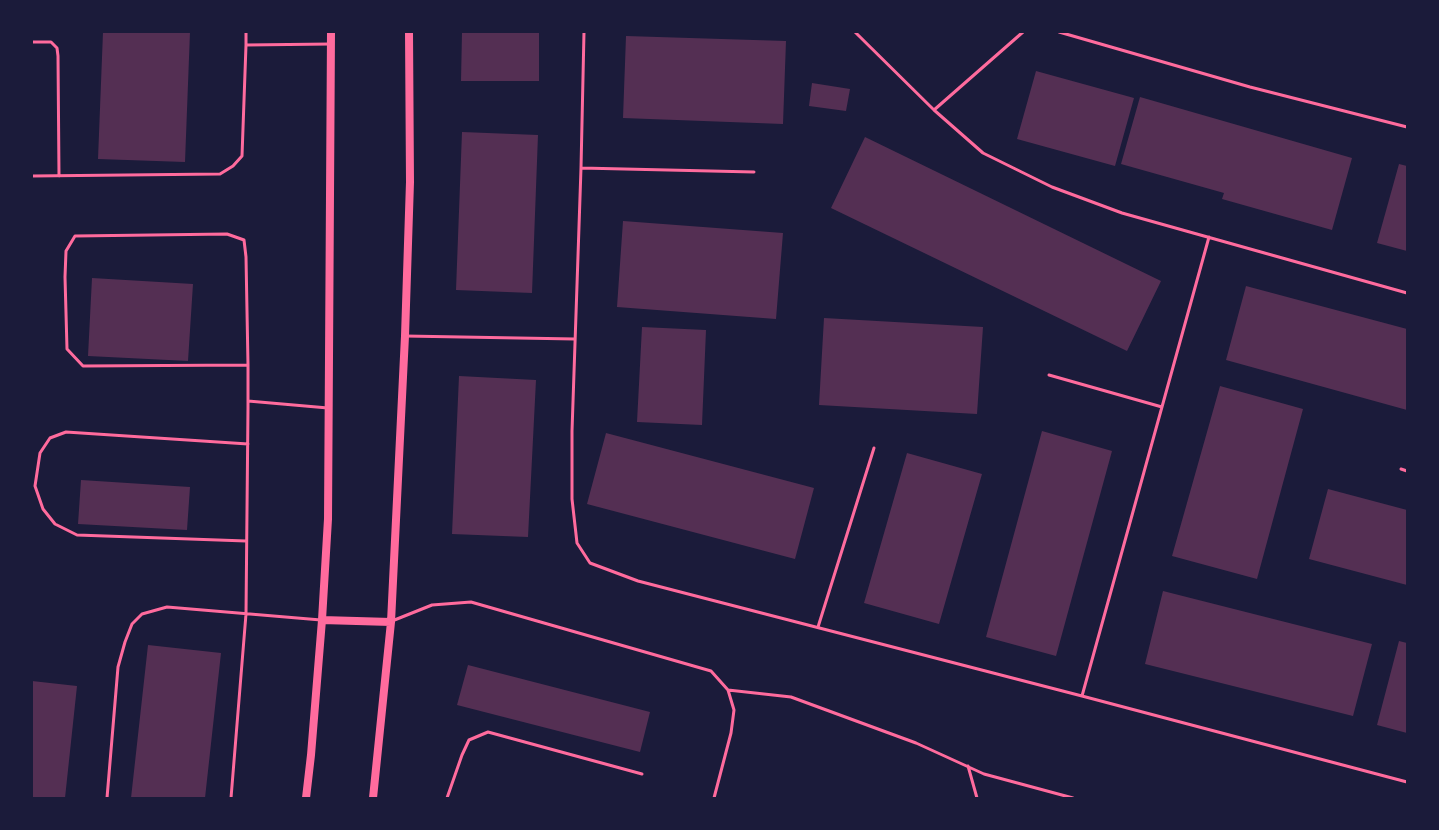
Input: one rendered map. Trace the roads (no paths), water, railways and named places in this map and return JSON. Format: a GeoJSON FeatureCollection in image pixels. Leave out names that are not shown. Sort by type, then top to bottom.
{"type":"FeatureCollection","features":[{"type":"Feature","properties":{"kind":"main road"},"geometry":{"type":"LineString","coordinates":[[306,798],[322,620],[328,519],[331,32]]}},
{"type":"Feature","properties":{"kind":"main road"},"geometry":{"type":"LineString","coordinates":[[373,798],[391,622],[405,336],[410,182],[409,32]]}},
{"type":"Feature","properties":{"kind":"main road"},"geometry":{"type":"LineString","coordinates":[[322,620],[391,622]]}},
{"type":"Feature","properties":{"kind":"lane"},"geometry":{"type":"LineString","coordinates":[[32,176],[220,174],[233,166],[242,156],[246,32]]}},
{"type":"Feature","properties":{"kind":"lane"},"geometry":{"type":"LineString","coordinates":[[584,32],[572,499],[577,543],[590,563],[638,581],[1407,782]]}},
{"type":"Feature","properties":{"kind":"lane"},"geometry":{"type":"LineString","coordinates":[[855,32],[934,110],[983,153],[1052,187],[1122,213],[1407,293]]}},
{"type":"Feature","properties":{"kind":"lane"},"geometry":{"type":"LineString","coordinates":[[934,110],[1024,32]]}},
{"type":"Feature","properties":{"kind":"lane"},"geometry":{"type":"LineString","coordinates":[[1059,32],[1250,87],[1407,127]]}},
{"type":"Feature","properties":{"kind":"lane"},"geometry":{"type":"LineString","coordinates":[[32,42],[51,42],[57,48],[59,176]]}},
{"type":"Feature","properties":{"kind":"lane"},"geometry":{"type":"LineString","coordinates":[[246,45],[331,44]]}},
{"type":"Feature","properties":{"kind":"lane"},"geometry":{"type":"LineString","coordinates":[[581,168],[754,172]]}},
{"type":"Feature","properties":{"kind":"lane"},"geometry":{"type":"LineString","coordinates":[[231,798],[246,614],[248,365],[246,256],[244,240],[228,234],[75,236],[66,251],[65,277],[67,349],[83,366],[248,365]]}},
{"type":"Feature","properties":{"kind":"lane"},"geometry":{"type":"LineString","coordinates":[[1082,696],[1209,237]]}},
{"type":"Feature","properties":{"kind":"lane"},"geometry":{"type":"LineString","coordinates":[[405,336],[575,339]]}},
{"type":"Feature","properties":{"kind":"lane"},"geometry":{"type":"LineString","coordinates":[[1049,375],[1162,407]]}},
{"type":"Feature","properties":{"kind":"lane"},"geometry":{"type":"LineString","coordinates":[[248,401],[328,408]]}},
{"type":"Feature","properties":{"kind":"lane"},"geometry":{"type":"LineString","coordinates":[[246,541],[76,535],[55,524],[43,509],[35,486],[40,453],[50,438],[66,432],[248,444]]}},
{"type":"Feature","properties":{"kind":"lane"},"geometry":{"type":"LineString","coordinates":[[818,627],[874,448]]}},
{"type":"Feature","properties":{"kind":"lane"},"geometry":{"type":"LineString","coordinates":[[1402,469],[1407,471]]}},
{"type":"Feature","properties":{"kind":"lane"},"geometry":{"type":"LineString","coordinates":[[391,622],[432,605],[471,602],[712,671],[728,690],[734,710],[731,733],[714,798]]}},
{"type":"Feature","properties":{"kind":"lane"},"geometry":{"type":"LineString","coordinates":[[107,798],[118,668],[124,642],[132,624],[142,614],[167,607],[322,620]]}},
{"type":"Feature","properties":{"kind":"lane"},"geometry":{"type":"LineString","coordinates":[[728,690],[791,697],[916,743],[984,774],[1058,796],[1073,798]]}},
{"type":"Feature","properties":{"kind":"lane"},"geometry":{"type":"LineString","coordinates":[[447,798],[462,754],[469,740],[488,732],[642,774]]}},
{"type":"Feature","properties":{"kind":"lane"},"geometry":{"type":"LineString","coordinates":[[968,766],[977,798]]}}]}
